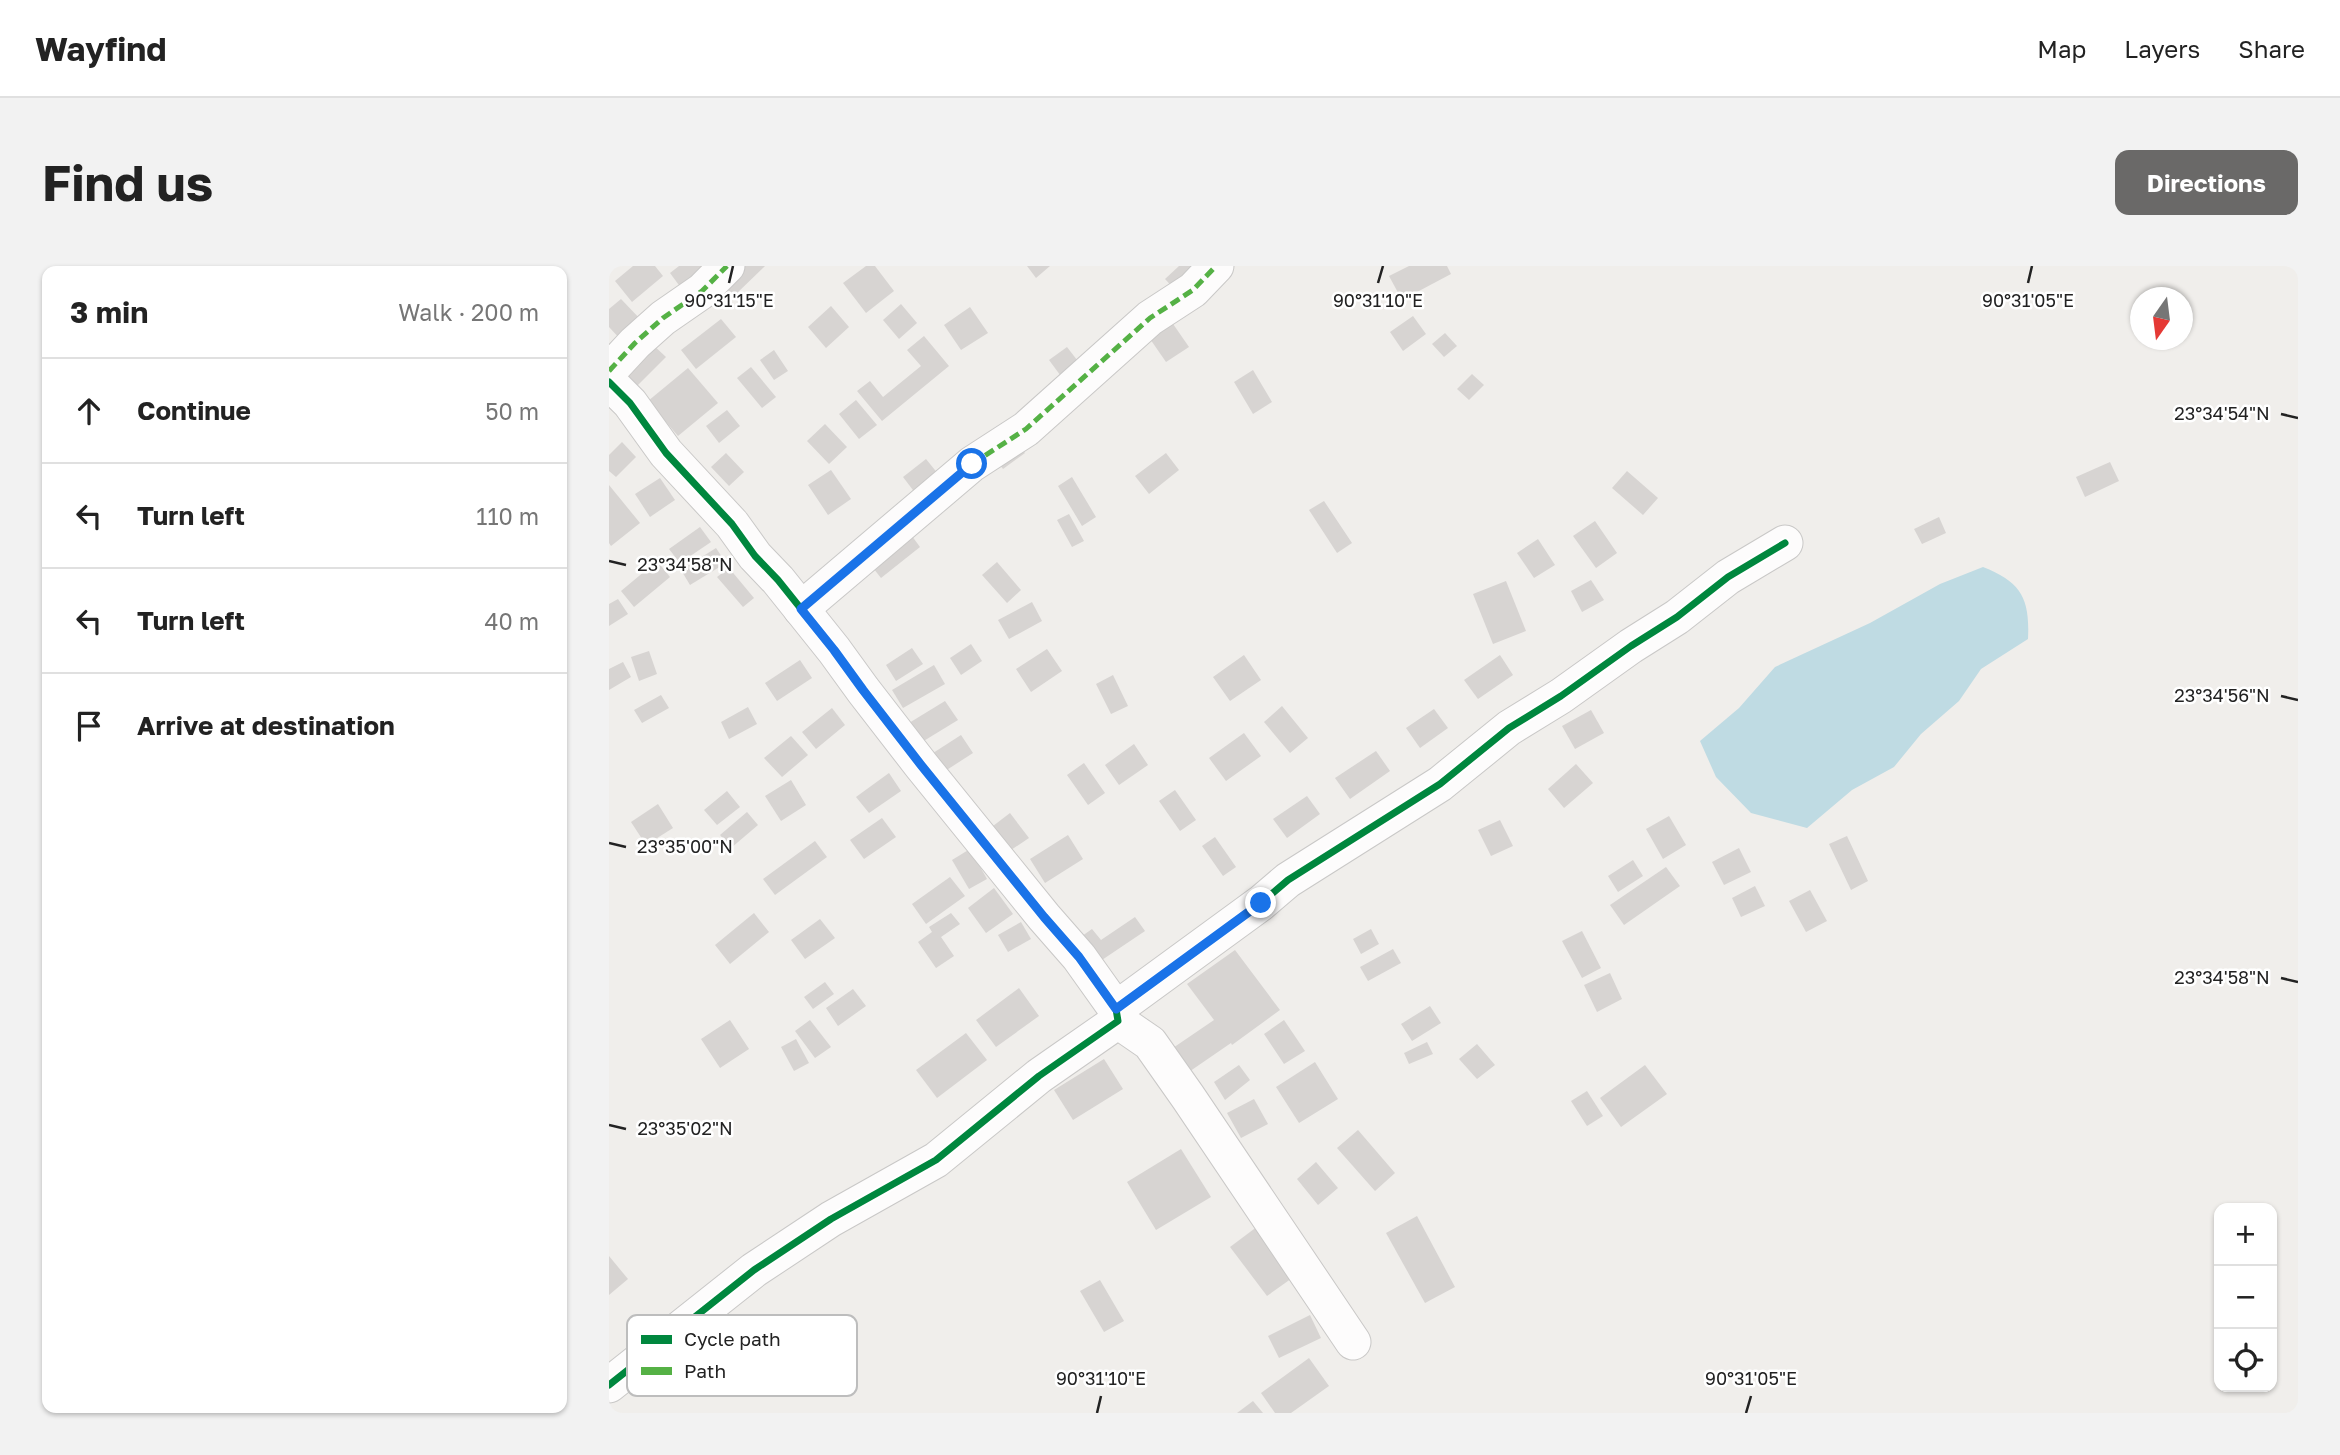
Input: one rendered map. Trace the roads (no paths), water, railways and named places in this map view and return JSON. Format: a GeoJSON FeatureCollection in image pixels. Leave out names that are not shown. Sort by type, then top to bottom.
{"type":"FeatureCollection","features":[{"type":"Feature","properties":{"kind":"street"},"geometry":{"type":"LineString","coordinates":[[609,371],[663,317],[702,291],[727,266]]}},
{"type":"Feature","properties":{"kind":"street"},"geometry":{"type":"LineString","coordinates":[[801,609],[972,464],[1025,429],[1150,318],[1193,290],[1216,266]]}},
{"type":"Feature","properties":{"kind":"street"},"geometry":{"type":"LineString","coordinates":[[609,382],[630,403],[666,453],[731,524],[834,650],[921,765],[1079,957],[1117,1015],[1150,1043],[1353,1342]]}},
{"type":"Feature","properties":{"kind":"street"},"geometry":{"type":"LineString","coordinates":[[697,1315],[754,1270],[831,1219],[936,1160],[1288,880],[1440,784],[1509,728],[1677,617],[1728,577],[1785,543]]}},
{"type":"Feature","properties":{"kind":"street"},"geometry":{"type":"LineString","coordinates":[[609,1385],[627,1371]]}},
{"type":"Feature","properties":{"kind":"water"},"geometry":{"type":"Polygon","coordinates":[[[1983,567],[2006,579],[2021,593],[2027,613],[2028,639],[1981,669],[1959,701],[1921,734],[1894,767],[1852,790],[1807,828],[1751,813],[1716,777],[1700,741],[1739,708],[1775,667],[1870,623],[1940,584],[1983,567]]]}}]}
